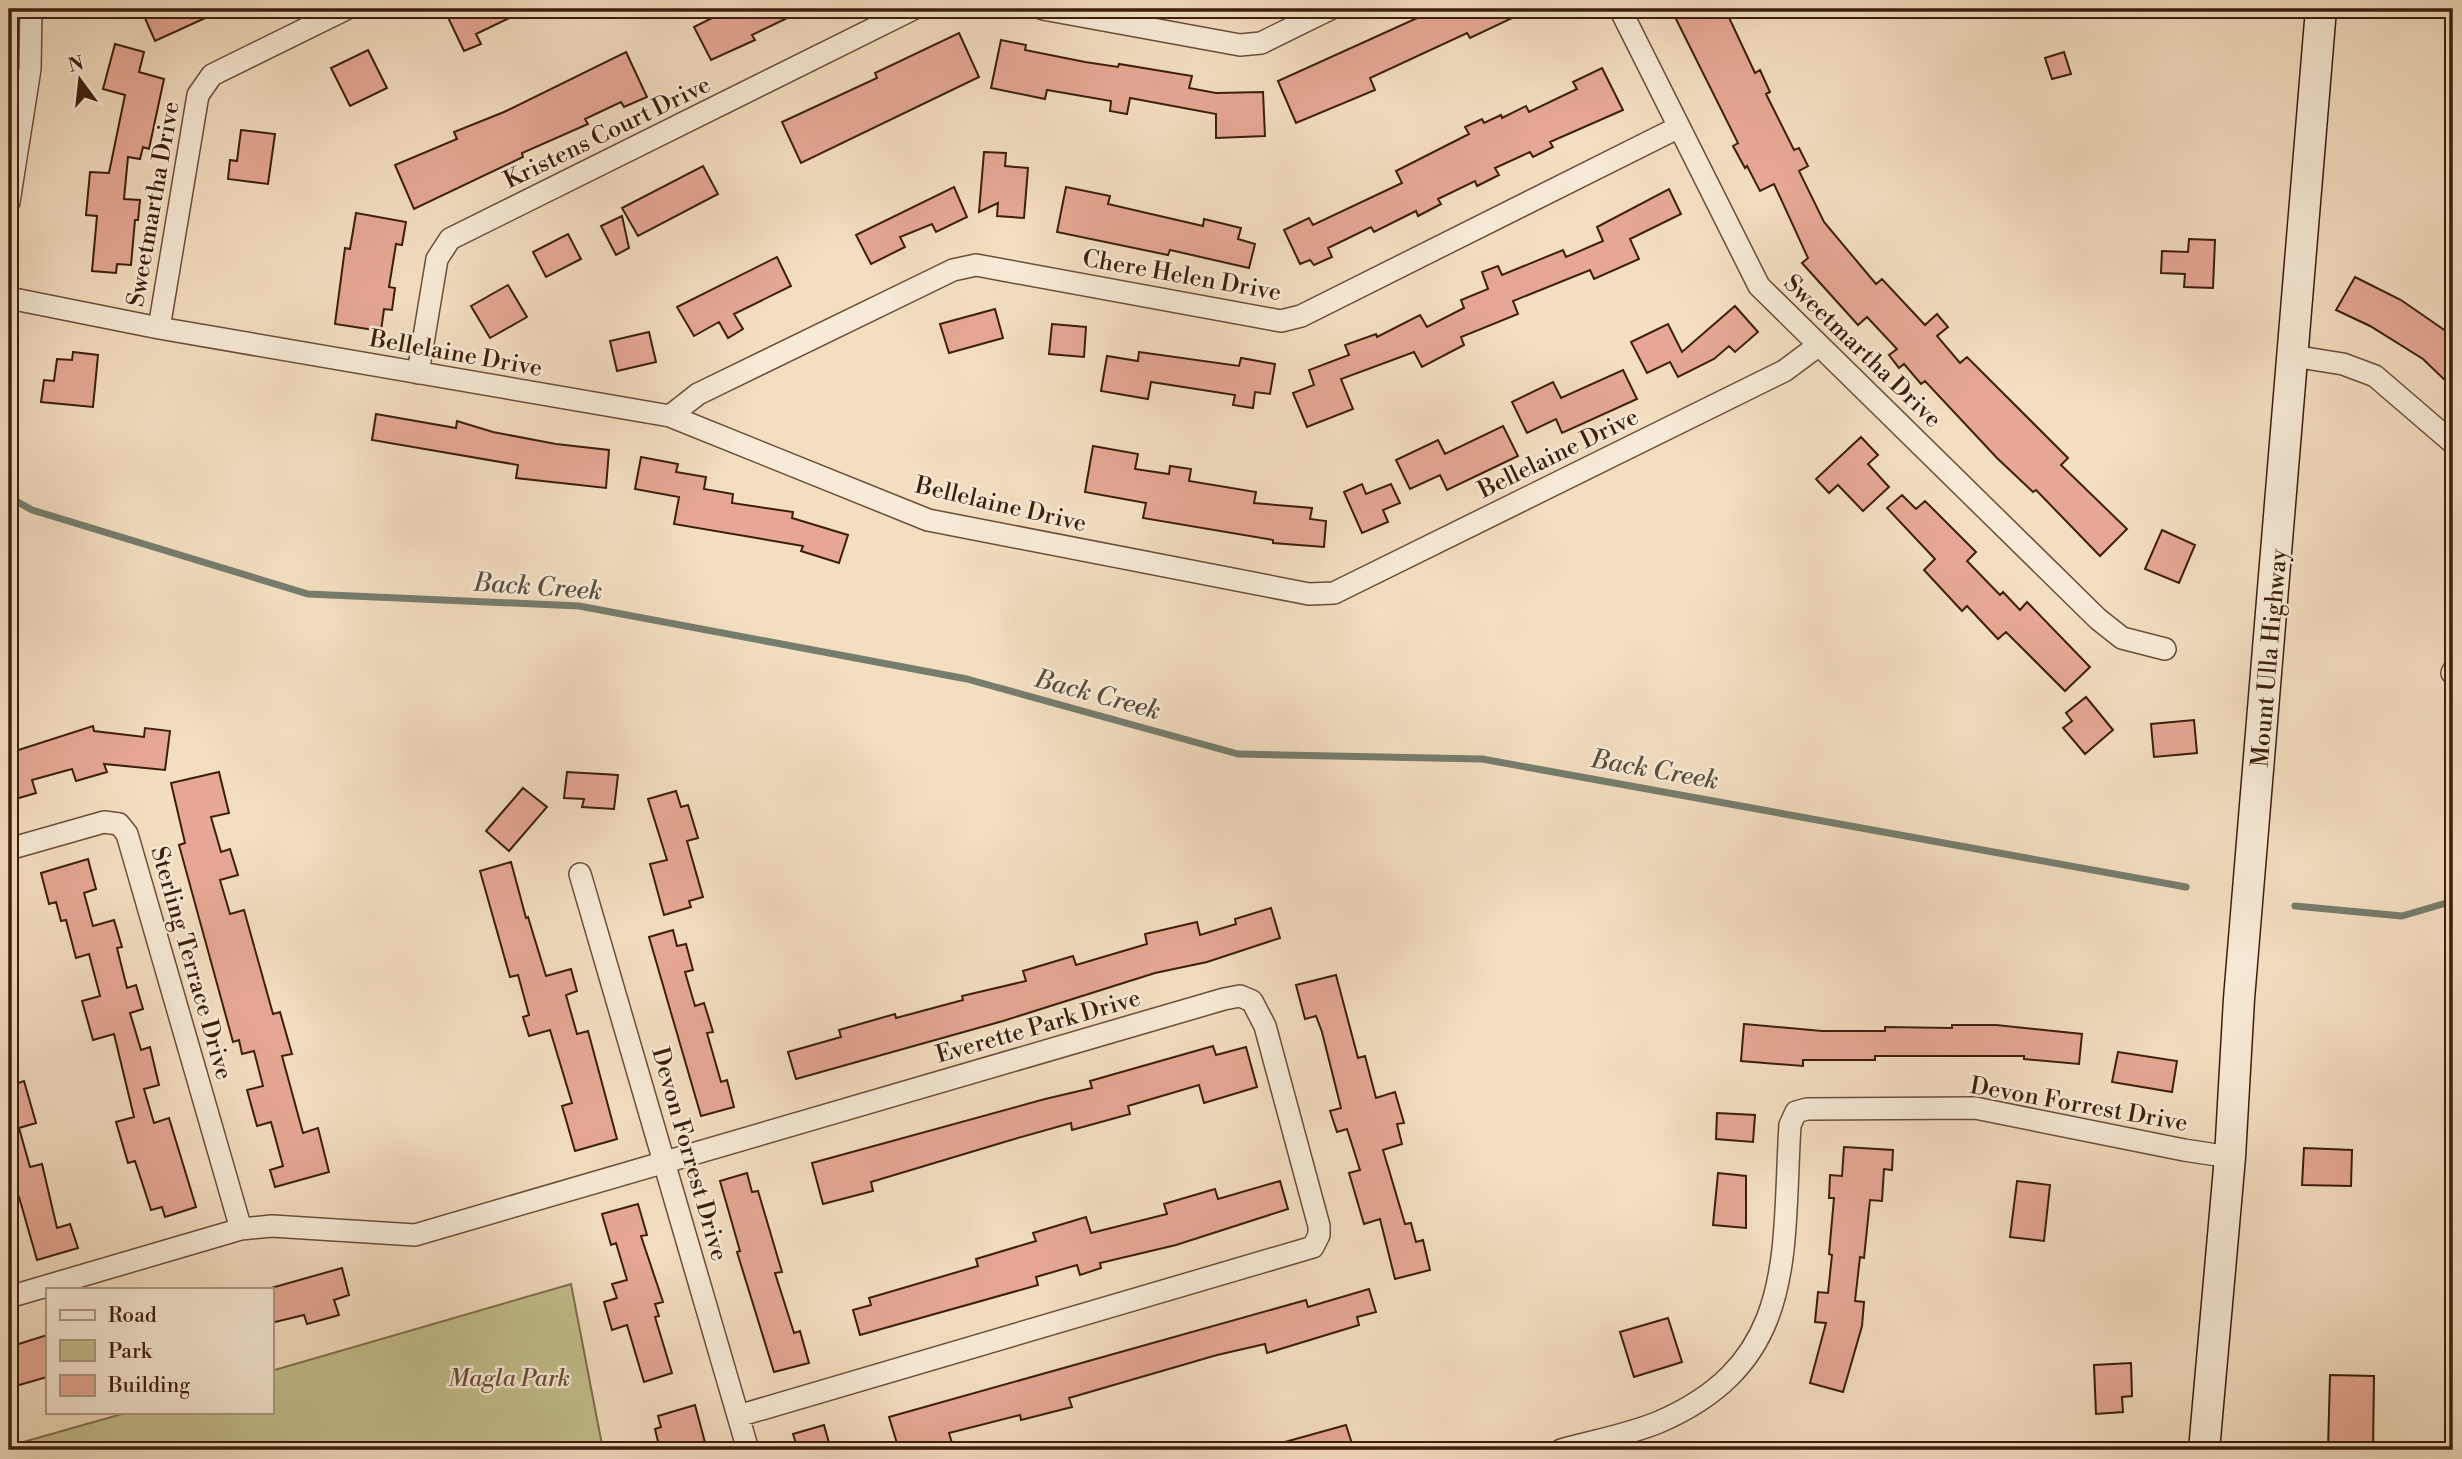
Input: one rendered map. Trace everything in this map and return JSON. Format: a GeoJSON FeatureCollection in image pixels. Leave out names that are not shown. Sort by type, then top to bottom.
{"type":"FeatureCollection","features":[{"type":"Feature","properties":{"kind":"main road","name":"Mount Ulla Highway"},"geometry":{"type":"LineString","coordinates":[[2204,1450],[2230,1157],[2239,999],[2320,9]]}},
{"type":"Feature","properties":{"kind":"street"},"geometry":{"type":"LineString","coordinates":[[9,202],[30,69],[31,9]]}},
{"type":"Feature","properties":{"kind":"street","name":"Sweetmartha Drive"},"geometry":{"type":"LineString","coordinates":[[159,328],[198,95],[212,75],[346,9]]}},
{"type":"Feature","properties":{"kind":"street","name":"Kristens Court Drive"},"geometry":{"type":"LineString","coordinates":[[418,373],[436,258],[450,239],[913,9]]}},
{"type":"Feature","properties":{"kind":"street"},"geometry":{"type":"LineString","coordinates":[[1043,9],[1240,46],[1261,43],[1330,9]]}},
{"type":"Feature","properties":{"kind":"street","name":"Sweetmartha Drive"},"geometry":{"type":"LineString","coordinates":[[1620,9],[1759,286],[2098,619],[2122,638],[2165,649]]}},
{"type":"Feature","properties":{"kind":"street","name":"Chere Helen Drive"},"geometry":{"type":"LineString","coordinates":[[670,416],[698,394],[953,270],[976,265],[1282,321],[1301,316],[1679,127]]}},
{"type":"Feature","properties":{"kind":"street","name":"Bellelaine Drive"},"geometry":{"type":"LineString","coordinates":[[9,298],[159,328],[670,416],[928,520],[1309,594],[1334,593],[1783,371],[1819,345]]}},
{"type":"Feature","properties":{"kind":"street"},"geometry":{"type":"LineString","coordinates":[[2293,355],[2343,363],[2375,376],[2453,443]]}},
{"type":"Feature","properties":{"kind":"street","name":"Sterling Terrace Drive"},"geometry":{"type":"LineString","coordinates":[[9,849],[104,822],[119,824],[127,834],[241,1229]]}},
{"type":"Feature","properties":{"kind":"street","name":"Devon Forrest Drive"},"geometry":{"type":"LineString","coordinates":[[580,874],[748,1450]]}},
{"type":"Feature","properties":{"kind":"street","name":"Everette Park Drive"},"geometry":{"type":"LineString","coordinates":[[9,1297],[241,1229],[272,1226],[415,1235],[1224,999],[1240,996],[1252,1001],[1265,1026],[1319,1226],[1319,1235],[1313,1247],[738,1416]]}},
{"type":"Feature","properties":{"kind":"street","name":"Devon Forrest Drive"},"geometry":{"type":"LineString","coordinates":[[1561,1450],[1656,1423],[1704,1399],[1736,1372],[1759,1339],[1780,1282],[1790,1125],[1796,1112],[1975,1108],[2230,1157]]}},
{"type":"Feature","properties":{"kind":"green space","name":"Magla Park"},"geometry":{"type":"Polygon","coordinates":[[[571,1284],[603,1450],[9,1450],[9,1446],[122,1414],[273,1414],[273,1370],[571,1284]]]}},
{"type":"Feature","properties":{"kind":"building"},"geometry":{"type":"Polygon","coordinates":[[[141,9],[225,9],[155,41],[141,9]]]}},
{"type":"Feature","properties":{"kind":"building"},"geometry":{"type":"Polygon","coordinates":[[[444,9],[528,9],[476,34],[481,44],[464,51],[444,9]]]}},
{"type":"Feature","properties":{"kind":"building"},"geometry":{"type":"Polygon","coordinates":[[[718,9],[806,9],[752,35],[755,40],[711,60],[694,27],[720,14],[718,9]]]}},
{"type":"Feature","properties":{"kind":"building"},"geometry":{"type":"Polygon","coordinates":[[[1437,9],[1531,9],[1470,38],[1467,33],[1370,78],[1375,90],[1296,123],[1278,81],[1437,9]]]}},
{"type":"Feature","properties":{"kind":"building"},"geometry":{"type":"Polygon","coordinates":[[[1671,9],[1725,9],[1755,73],[1760,70],[1770,92],[1766,94],[1794,150],[1799,148],[1808,166],[1799,171],[1824,222],[1876,284],[1882,279],[1925,325],[1937,314],[1948,327],[1937,336],[1960,363],[1967,357],[2068,458],[2061,465],[2127,529],[2100,556],[2036,490],[2033,492],[1997,458],[1925,381],[1921,384],[1904,364],[1899,368],[1889,355],[1897,349],[1867,317],[1858,325],[1802,263],[1808,258],[1774,184],[1760,191],[1747,166],[1745,168],[1733,146],[1738,143],[1671,9]]]}},
{"type":"Feature","properties":{"kind":"building"},"geometry":{"type":"Polygon","coordinates":[[[959,33],[979,77],[801,163],[782,122],[877,78],[875,73],[959,33]]]}},
{"type":"Feature","properties":{"kind":"building"},"geometry":{"type":"Polygon","coordinates":[[[1001,40],[1026,45],[1025,50],[1085,62],[1118,67],[1119,64],[1192,76],[1189,88],[1216,93],[1263,92],[1265,136],[1216,138],[1216,114],[1130,98],[1127,114],[1110,111],[1111,101],[1047,90],[1045,99],[991,88],[1001,40]]]}},
{"type":"Feature","properties":{"kind":"building"},"geometry":{"type":"Polygon","coordinates":[[[115,44],[144,52],[139,72],[164,79],[149,149],[143,147],[140,159],[128,157],[124,199],[140,200],[138,220],[135,220],[131,265],[117,264],[116,273],[92,271],[97,216],[86,215],[90,172],[109,173],[125,95],[103,89],[115,44]]]}},
{"type":"Feature","properties":{"kind":"building"},"geometry":{"type":"Polygon","coordinates":[[[368,50],[387,88],[350,106],[331,68],[368,50]]]}},
{"type":"Feature","properties":{"kind":"building"},"geometry":{"type":"Polygon","coordinates":[[[626,52],[647,97],[624,107],[621,102],[585,119],[588,124],[522,153],[523,157],[414,209],[395,165],[457,139],[454,132],[504,112],[626,52]]]}},
{"type":"Feature","properties":{"kind":"building"},"geometry":{"type":"Polygon","coordinates":[[[2064,52],[2071,74],[2052,79],[2045,58],[2064,52]]]}},
{"type":"Feature","properties":{"kind":"building"},"geometry":{"type":"Polygon","coordinates":[[[1602,68],[1623,110],[1550,142],[1553,147],[1533,157],[1530,152],[1495,168],[1499,175],[1477,186],[1475,181],[1438,199],[1441,204],[1418,216],[1416,211],[1374,232],[1371,227],[1328,248],[1332,257],[1314,265],[1310,260],[1300,264],[1284,230],[1309,218],[1313,225],[1402,183],[1396,171],[1469,134],[1465,127],[1482,119],[1484,123],[1501,115],[1502,118],[1526,106],[1529,112],[1577,89],[1573,82],[1602,68]]]}},
{"type":"Feature","properties":{"kind":"building"},"geometry":{"type":"Polygon","coordinates":[[[241,130],[275,134],[268,184],[228,179],[230,160],[237,161],[241,130]]]}},
{"type":"Feature","properties":{"kind":"building"},"geometry":{"type":"Polygon","coordinates":[[[984,152],[1006,153],[1005,166],[1028,168],[1024,218],[997,216],[998,203],[979,212],[984,152]]]}},
{"type":"Feature","properties":{"kind":"building"},"geometry":{"type":"Polygon","coordinates":[[[703,166],[718,194],[638,236],[622,208],[703,166]]]}},
{"type":"Feature","properties":{"kind":"building"},"geometry":{"type":"Polygon","coordinates":[[[954,187],[967,217],[936,232],[932,224],[900,237],[905,247],[871,264],[856,235],[954,187]]]}},
{"type":"Feature","properties":{"kind":"building"},"geometry":{"type":"Polygon","coordinates":[[[1066,187],[1110,196],[1108,204],[1203,226],[1204,219],[1241,228],[1238,239],[1255,244],[1249,268],[1170,250],[1168,255],[1057,232],[1066,187]]]}},
{"type":"Feature","properties":{"kind":"building"},"geometry":{"type":"Polygon","coordinates":[[[1669,189],[1681,214],[1630,239],[1639,259],[1594,279],[1590,270],[1513,301],[1518,314],[1461,337],[1464,345],[1422,367],[1414,352],[1341,379],[1353,409],[1307,427],[1293,393],[1314,385],[1309,370],[1349,355],[1345,345],[1376,334],[1377,337],[1420,315],[1427,327],[1464,308],[1461,300],[1488,289],[1482,272],[1498,266],[1502,275],[1563,250],[1566,257],[1603,241],[1597,227],[1669,189]]]}},
{"type":"Feature","properties":{"kind":"building"},"geometry":{"type":"Polygon","coordinates":[[[356,213],[406,222],[402,245],[396,244],[389,287],[395,288],[392,310],[384,309],[381,331],[335,324],[345,248],[350,249],[356,213]]]}},
{"type":"Feature","properties":{"kind":"building"},"geometry":{"type":"Polygon","coordinates":[[[622,216],[629,248],[616,255],[601,226],[622,216]]]}},
{"type":"Feature","properties":{"kind":"building"},"geometry":{"type":"Polygon","coordinates":[[[568,234],[581,259],[546,277],[533,252],[568,234]]]}},
{"type":"Feature","properties":{"kind":"building"},"geometry":{"type":"Polygon","coordinates":[[[2189,239],[2215,240],[2213,288],[2184,287],[2185,274],[2161,273],[2162,251],[2188,252],[2189,239]]]}},
{"type":"Feature","properties":{"kind":"building"},"geometry":{"type":"Polygon","coordinates":[[[777,257],[791,286],[734,314],[743,329],[728,338],[719,322],[694,336],[677,307],[777,257]]]}},
{"type":"Feature","properties":{"kind":"building"},"geometry":{"type":"Polygon","coordinates":[[[2355,277],[2401,300],[2453,336],[2453,388],[2423,359],[2370,326],[2336,310],[2355,277]]]}},
{"type":"Feature","properties":{"kind":"building"},"geometry":{"type":"Polygon","coordinates":[[[508,285],[527,317],[490,338],[471,306],[508,285]]]}},
{"type":"Feature","properties":{"kind":"building"},"geometry":{"type":"Polygon","coordinates":[[[1735,306],[1758,332],[1735,352],[1729,346],[1714,359],[1678,377],[1670,362],[1647,373],[1631,342],[1668,324],[1682,352],[1735,306]]]}},
{"type":"Feature","properties":{"kind":"building"},"geometry":{"type":"Polygon","coordinates":[[[995,309],[1003,338],[949,353],[940,324],[995,309]]]}},
{"type":"Feature","properties":{"kind":"building"},"geometry":{"type":"Polygon","coordinates":[[[1052,324],[1086,327],[1084,357],[1049,354],[1052,324]]]}},
{"type":"Feature","properties":{"kind":"building"},"geometry":{"type":"Polygon","coordinates":[[[649,332],[656,362],[617,371],[610,341],[649,332]]]}},
{"type":"Feature","properties":{"kind":"building"},"geometry":{"type":"Polygon","coordinates":[[[73,352],[98,355],[93,407],[41,402],[44,380],[54,381],[57,359],[72,360],[73,352]]]}},
{"type":"Feature","properties":{"kind":"building"},"geometry":{"type":"Polygon","coordinates":[[[1139,352],[1239,366],[1241,358],[1275,364],[1270,394],[1255,392],[1253,408],[1233,405],[1235,395],[1151,382],[1148,399],[1101,391],[1107,356],[1138,361],[1139,352]]]}},
{"type":"Feature","properties":{"kind":"building"},"geometry":{"type":"Polygon","coordinates":[[[1623,370],[1637,399],[1562,433],[1556,419],[1527,433],[1512,402],[1553,382],[1561,398],[1623,370]]]}},
{"type":"Feature","properties":{"kind":"building"},"geometry":{"type":"Polygon","coordinates":[[[376,414],[456,428],[457,421],[493,432],[556,444],[609,450],[606,488],[516,478],[518,465],[372,440],[376,414]]]}},
{"type":"Feature","properties":{"kind":"building"},"geometry":{"type":"Polygon","coordinates":[[[1503,426],[1518,456],[1447,490],[1440,475],[1410,489],[1396,460],[1438,440],[1445,454],[1503,426]]]}},
{"type":"Feature","properties":{"kind":"building"},"geometry":{"type":"Polygon","coordinates":[[[1861,437],[1878,455],[1868,464],[1889,487],[1863,511],[1838,485],[1829,493],[1816,479],[1861,437]]]}},
{"type":"Feature","properties":{"kind":"building"},"geometry":{"type":"Polygon","coordinates":[[[1093,446],[1138,454],[1135,469],[1169,474],[1170,466],[1191,469],[1189,481],[1256,492],[1254,503],[1312,508],[1310,519],[1326,521],[1324,547],[1273,543],[1273,540],[1143,518],[1146,503],[1085,492],[1093,446]]]}},
{"type":"Feature","properties":{"kind":"building"},"geometry":{"type":"Polygon","coordinates":[[[641,457],[678,464],[676,472],[706,477],[704,489],[733,494],[732,503],[793,512],[792,518],[848,535],[839,563],[801,551],[803,546],[674,524],[679,497],[635,489],[641,457]]]}},
{"type":"Feature","properties":{"kind":"building"},"geometry":{"type":"Polygon","coordinates":[[[1362,484],[1366,494],[1391,484],[1400,503],[1383,510],[1388,522],[1362,533],[1344,492],[1362,484]]]}},
{"type":"Feature","properties":{"kind":"building"},"geometry":{"type":"Polygon","coordinates":[[[1902,495],[1916,509],[1925,501],[1976,552],[1967,561],[2000,595],[2003,592],[2020,610],[2027,602],[2090,667],[2065,691],[2006,632],[1998,639],[1967,606],[1962,611],[1924,570],[1935,559],[1887,508],[1902,495]]]}},
{"type":"Feature","properties":{"kind":"building"},"geometry":{"type":"Polygon","coordinates":[[[2162,530],[2195,545],[2179,583],[2145,569],[2162,530]]]}},
{"type":"Feature","properties":{"kind":"building"},"geometry":{"type":"Polygon","coordinates":[[[2086,697],[2113,730],[2085,754],[2063,728],[2072,721],[2066,713],[2086,697]]]}},
{"type":"Feature","properties":{"kind":"building"},"geometry":{"type":"Polygon","coordinates":[[[2194,720],[2197,753],[2154,757],[2151,724],[2194,720]]]}},
{"type":"Feature","properties":{"kind":"building"},"geometry":{"type":"Polygon","coordinates":[[[93,726],[94,731],[144,737],[145,728],[170,731],[165,770],[104,764],[107,772],[76,781],[72,769],[32,780],[36,793],[9,801],[9,753],[93,726]]]}},
{"type":"Feature","properties":{"kind":"building"},"geometry":{"type":"Polygon","coordinates":[[[219,772],[229,813],[211,817],[221,852],[230,849],[238,875],[220,880],[230,914],[244,910],[273,1014],[280,1012],[292,1054],[282,1056],[303,1133],[318,1128],[329,1172],[275,1187],[270,1170],[283,1166],[271,1122],[257,1126],[247,1090],[263,1086],[254,1051],[242,1054],[239,1040],[233,1042],[179,845],[185,843],[171,783],[219,772]]]}},
{"type":"Feature","properties":{"kind":"building"},"geometry":{"type":"Polygon","coordinates":[[[567,772],[618,775],[614,809],[582,807],[584,799],[564,798],[567,772]]]}},
{"type":"Feature","properties":{"kind":"building"},"geometry":{"type":"Polygon","coordinates":[[[523,788],[547,807],[509,851],[486,831],[523,788]]]}},
{"type":"Feature","properties":{"kind":"building"},"geometry":{"type":"Polygon","coordinates":[[[676,791],[681,807],[688,805],[698,838],[687,841],[703,897],[689,901],[691,907],[664,915],[650,864],[667,860],[648,799],[676,791]]]}},
{"type":"Feature","properties":{"kind":"building"},"geometry":{"type":"Polygon","coordinates":[[[88,859],[96,889],[84,893],[93,926],[114,920],[122,947],[117,948],[127,988],[136,985],[143,1009],[130,1013],[141,1050],[150,1047],[159,1085],[144,1089],[154,1123],[169,1118],[196,1207],[165,1217],[162,1207],[151,1210],[135,1161],[128,1163],[116,1122],[134,1117],[114,1034],[93,1040],[82,1001],[100,996],[89,954],[76,958],[66,920],[61,921],[56,902],[49,904],[41,873],[88,859]]]}},
{"type":"Feature","properties":{"kind":"building"},"geometry":{"type":"Polygon","coordinates":[[[511,862],[546,976],[571,969],[577,991],[566,995],[577,1034],[588,1031],[617,1139],[575,1151],[562,1106],[572,1103],[550,1030],[529,1036],[523,1017],[529,1015],[518,975],[510,977],[480,871],[511,862]]]}},
{"type":"Feature","properties":{"kind":"building"},"geometry":{"type":"Polygon","coordinates":[[[1271,908],[1280,938],[1207,962],[1155,973],[1003,1021],[796,1079],[788,1052],[841,1037],[839,1030],[895,1014],[896,1018],[963,1000],[962,996],[1026,981],[1023,971],[1073,956],[1076,965],[1147,944],[1145,934],[1197,922],[1200,935],[1236,924],[1235,919],[1271,908]]]}},
{"type":"Feature","properties":{"kind":"building"},"geometry":{"type":"Polygon","coordinates":[[[673,930],[677,946],[686,944],[693,970],[685,972],[695,1006],[704,1003],[713,1032],[707,1033],[721,1082],[727,1080],[734,1107],[701,1116],[649,937],[673,930]]]}},
{"type":"Feature","properties":{"kind":"building"},"geometry":{"type":"Polygon","coordinates":[[[1336,975],[1358,1058],[1365,1056],[1376,1098],[1395,1092],[1404,1123],[1397,1124],[1402,1144],[1383,1150],[1405,1224],[1411,1223],[1416,1242],[1423,1240],[1430,1270],[1395,1279],[1380,1219],[1364,1224],[1349,1173],[1360,1170],[1347,1129],[1337,1132],[1330,1111],[1341,1108],[1322,1032],[1316,1016],[1305,1019],[1296,985],[1336,975]]]}},
{"type":"Feature","properties":{"kind":"building"},"geometry":{"type":"Polygon","coordinates":[[[1744,1024],[1822,1031],[1885,1031],[1885,1027],[1952,1028],[1952,1025],[1996,1025],[2082,1034],[2079,1064],[2024,1059],[2024,1056],[1875,1056],[1875,1060],[1803,1060],[1803,1066],[1741,1061],[1744,1024]]]}},
{"type":"Feature","properties":{"kind":"building"},"geometry":{"type":"Polygon","coordinates":[[[1213,1046],[1216,1055],[1246,1047],[1257,1087],[1204,1103],[1199,1085],[1128,1106],[1130,1114],[1072,1130],[1071,1123],[1011,1140],[871,1182],[873,1191],[823,1204],[812,1163],[1092,1088],[1090,1081],[1213,1046]]]}},
{"type":"Feature","properties":{"kind":"building"},"geometry":{"type":"Polygon","coordinates":[[[2118,1052],[2177,1061],[2172,1092],[2112,1082],[2118,1052]]]}},
{"type":"Feature","properties":{"kind":"building"},"geometry":{"type":"Polygon","coordinates":[[[24,1081],[36,1123],[19,1128],[30,1167],[42,1164],[57,1228],[70,1224],[78,1248],[37,1260],[19,1197],[9,1200],[9,1086],[24,1081]]]}},
{"type":"Feature","properties":{"kind":"building"},"geometry":{"type":"Polygon","coordinates":[[[1717,1113],[1755,1115],[1753,1142],[1716,1139],[1717,1113]]]}},
{"type":"Feature","properties":{"kind":"building"},"geometry":{"type":"Polygon","coordinates":[[[1844,1147],[1893,1150],[1892,1170],[1884,1169],[1882,1201],[1870,1200],[1864,1258],[1860,1257],[1855,1301],[1864,1302],[1862,1326],[1843,1392],[1810,1383],[1826,1323],[1815,1322],[1818,1292],[1828,1293],[1832,1255],[1829,1254],[1834,1198],[1829,1198],[1830,1175],[1842,1176],[1844,1147]]]}},
{"type":"Feature","properties":{"kind":"building"},"geometry":{"type":"Polygon","coordinates":[[[2304,1148],[2352,1150],[2351,1186],[2302,1185],[2304,1148]]]}},
{"type":"Feature","properties":{"kind":"building"},"geometry":{"type":"Polygon","coordinates":[[[747,1173],[752,1192],[758,1191],[782,1272],[775,1273],[794,1333],[800,1331],[809,1363],[774,1372],[737,1252],[740,1251],[720,1181],[747,1173]]]}},
{"type":"Feature","properties":{"kind":"building"},"geometry":{"type":"Polygon","coordinates":[[[1718,1173],[1746,1176],[1746,1228],[1713,1225],[1718,1173]]]}},
{"type":"Feature","properties":{"kind":"building"},"geometry":{"type":"Polygon","coordinates":[[[1280,1181],[1288,1209],[1176,1245],[1100,1263],[1101,1268],[1080,1275],[1077,1265],[1036,1277],[1038,1285],[860,1335],[853,1310],[871,1305],[869,1298],[978,1266],[976,1259],[1036,1241],[1033,1233],[1086,1217],[1091,1233],[1167,1214],[1164,1204],[1215,1189],[1218,1199],[1280,1181]]]}},
{"type":"Feature","properties":{"kind":"building"},"geometry":{"type":"Polygon","coordinates":[[[2017,1181],[2050,1185],[2044,1241],[2010,1237],[2017,1181]]]}},
{"type":"Feature","properties":{"kind":"building"},"geometry":{"type":"Polygon","coordinates":[[[638,1204],[647,1235],[641,1236],[663,1302],[655,1304],[659,1316],[655,1317],[672,1373],[644,1382],[627,1325],[612,1330],[604,1302],[617,1298],[612,1284],[627,1280],[616,1243],[611,1245],[602,1214],[638,1204]]]}},
{"type":"Feature","properties":{"kind":"building"},"geometry":{"type":"Polygon","coordinates":[[[342,1268],[349,1295],[334,1300],[339,1315],[307,1324],[304,1315],[273,1323],[271,1288],[342,1268]]]}},
{"type":"Feature","properties":{"kind":"building"},"geometry":{"type":"Polygon","coordinates":[[[1369,1289],[1376,1312],[1357,1317],[1359,1325],[1267,1353],[1265,1344],[1217,1355],[1069,1398],[1072,1407],[1021,1420],[1020,1415],[949,1433],[952,1443],[927,1450],[899,1450],[889,1417],[1306,1300],[1308,1307],[1369,1289]]]}},
{"type":"Feature","properties":{"kind":"building"},"geometry":{"type":"Polygon","coordinates":[[[1668,1318],[1682,1362],[1634,1377],[1620,1332],[1668,1318]]]}},
{"type":"Feature","properties":{"kind":"building"},"geometry":{"type":"Polygon","coordinates":[[[46,1335],[46,1377],[9,1388],[9,1347],[46,1335]]]}},
{"type":"Feature","properties":{"kind":"building"},"geometry":{"type":"Polygon","coordinates":[[[2131,1363],[2132,1396],[2122,1397],[2123,1412],[2096,1414],[2094,1365],[2131,1363]]]}},
{"type":"Feature","properties":{"kind":"building"},"geometry":{"type":"Polygon","coordinates":[[[2330,1375],[2374,1376],[2373,1450],[2328,1450],[2330,1375]]]}},
{"type":"Feature","properties":{"kind":"building"},"geometry":{"type":"Polygon","coordinates":[[[695,1405],[707,1450],[660,1450],[655,1429],[661,1427],[658,1416],[695,1405]]]}},
{"type":"Feature","properties":{"kind":"building"},"geometry":{"type":"Polygon","coordinates":[[[824,1425],[831,1450],[798,1450],[793,1434],[824,1425]]]}},
{"type":"Feature","properties":{"kind":"building"},"geometry":{"type":"Polygon","coordinates":[[[1346,1425],[1354,1450],[1275,1450],[1274,1445],[1346,1425]]]}},
{"type":"Feature","properties":{"kind":"waterway","name":"Back Creek"},"geometry":{"type":"LineString","coordinates":[[9,497],[32,510],[308,594],[579,606],[967,679],[1238,754],[1482,759],[2186,887]]}},
{"type":"Feature","properties":{"kind":"waterway","name":"Back Creek"},"geometry":{"type":"LineString","coordinates":[[2295,906],[2402,916],[2453,901]]}}]}
